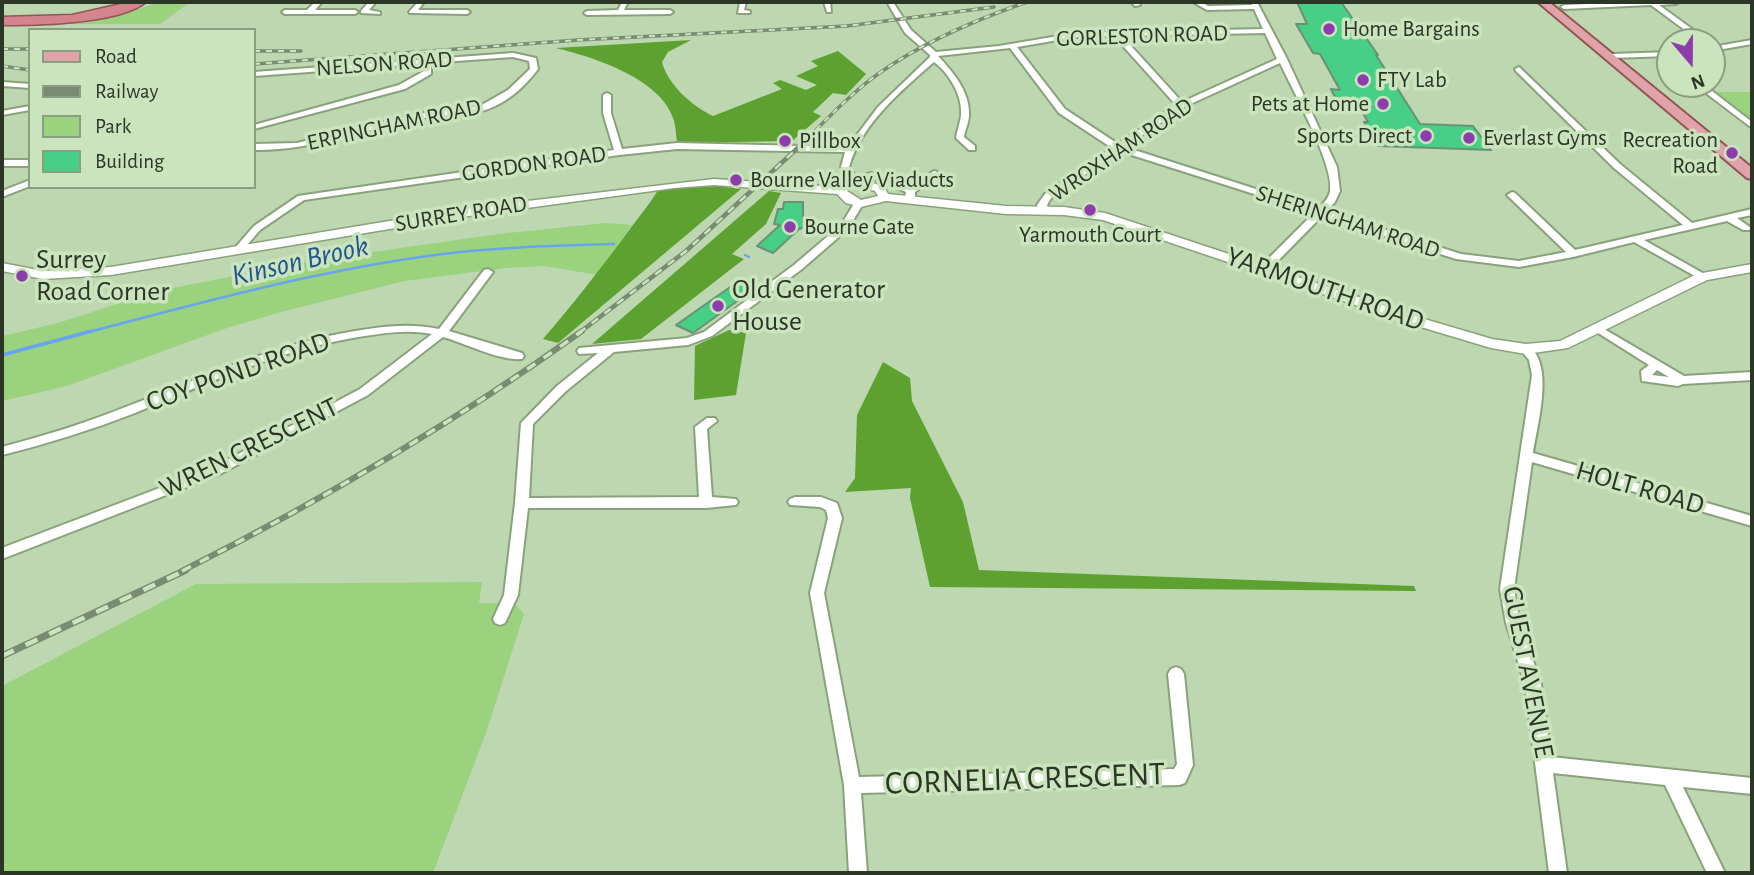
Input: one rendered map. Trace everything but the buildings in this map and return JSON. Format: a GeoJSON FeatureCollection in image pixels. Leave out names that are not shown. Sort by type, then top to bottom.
{"type":"FeatureCollection","features":[{"type":"Feature","properties":{"kind":"highway"},"geometry":{"type":"LineString","coordinates":[[2,22],[73,19],[140,2]]}},
{"type":"Feature","properties":{"kind":"main road"},"geometry":{"type":"LineString","coordinates":[[1543,2],[1752,175]]}},
{"type":"Feature","properties":{"kind":"street"},"geometry":{"type":"LineString","coordinates":[[309,12],[319,2]]}},
{"type":"Feature","properties":{"kind":"street"},"geometry":{"type":"LineString","coordinates":[[373,2],[363,12],[378,13]]}},
{"type":"Feature","properties":{"kind":"street"},"geometry":{"type":"LineString","coordinates":[[412,12],[421,2]]}},
{"type":"Feature","properties":{"kind":"street"},"geometry":{"type":"LineString","coordinates":[[620,12],[625,2]]}},
{"type":"Feature","properties":{"kind":"street"},"geometry":{"type":"LineString","coordinates":[[731,12],[744,12],[743,2]]}},
{"type":"Feature","properties":{"kind":"street"},"geometry":{"type":"LineString","coordinates":[[827,2],[829,11]]}},
{"type":"Feature","properties":{"kind":"street"},"geometry":{"type":"LineString","coordinates":[[890,2],[908,31],[949,73],[960,91],[965,118],[960,138],[972,148]]}},
{"type":"Feature","properties":{"kind":"street"},"geometry":{"type":"LineString","coordinates":[[1196,2],[1202,2]]}},
{"type":"Feature","properties":{"kind":"street"},"geometry":{"type":"LineString","coordinates":[[1196,2],[1206,8],[1255,4],[1333,167],[1335,191],[1330,202],[1264,269]]}},
{"type":"Feature","properties":{"kind":"street"},"geometry":{"type":"LineString","coordinates":[[1564,7],[1676,2]]}},
{"type":"Feature","properties":{"kind":"street"},"geometry":{"type":"LineString","coordinates":[[1654,4],[1687,28]]}},
{"type":"Feature","properties":{"kind":"street"},"geometry":{"type":"LineString","coordinates":[[285,12],[355,12]]}},
{"type":"Feature","properties":{"kind":"street"},"geometry":{"type":"LineString","coordinates":[[322,22],[333,12]]}},
{"type":"Feature","properties":{"kind":"street"},"geometry":{"type":"LineString","coordinates":[[401,12],[454,15],[467,12]]}},
{"type":"Feature","properties":{"kind":"street"},"geometry":{"type":"LineString","coordinates":[[586,13],[670,12]]}},
{"type":"Feature","properties":{"kind":"street","name":"GORLESTON ROAD"},"geometry":{"type":"LineString","coordinates":[[934,56],[1076,35],[1268,31]]}},
{"type":"Feature","properties":{"kind":"street"},"geometry":{"type":"LineString","coordinates":[[1115,33],[1181,105]]}},
{"type":"Feature","properties":{"kind":"street"},"geometry":{"type":"LineString","coordinates":[[1726,46],[1752,42]]}},
{"type":"Feature","properties":{"kind":"street","name":"SHERINGHAM ROAD"},"geometry":{"type":"LineString","coordinates":[[1012,46],[1062,111],[1118,148],[1434,250],[1491,262],[1518,264],[1573,254],[1752,212]]}},
{"type":"Feature","properties":{"kind":"street","name":"NELSON ROAD"},"geometry":{"type":"LineString","coordinates":[[256,74],[513,55]]}},
{"type":"Feature","properties":{"kind":"street","name":"ERPINGHAM ROAD"},"geometry":{"type":"LineString","coordinates":[[256,147],[301,145],[427,114],[484,107],[498,101],[534,69],[533,60],[513,55]]}},
{"type":"Feature","properties":{"kind":"street"},"geometry":{"type":"LineString","coordinates":[[1611,56],[1656,55]]}},
{"type":"Feature","properties":{"kind":"street"},"geometry":{"type":"LineString","coordinates":[[855,183],[845,167],[850,150],[887,102],[934,56]]}},
{"type":"Feature","properties":{"kind":"street","name":"WROXHAM ROAD"},"geometry":{"type":"LineString","coordinates":[[1044,211],[1044,200],[1181,105],[1283,59]]}},
{"type":"Feature","properties":{"kind":"street"},"geometry":{"type":"LineString","coordinates":[[256,126],[402,87],[428,72],[427,66],[419,62]]}},
{"type":"Feature","properties":{"kind":"street"},"geometry":{"type":"LineString","coordinates":[[1519,69],[1617,166],[1689,225]]}},
{"type":"Feature","properties":{"kind":"street"},"geometry":{"type":"LineString","coordinates":[[2,84],[28,86]]}},
{"type":"Feature","properties":{"kind":"street"},"geometry":{"type":"LineString","coordinates":[[607,94],[607,113],[619,152]]}},
{"type":"Feature","properties":{"kind":"street"},"geometry":{"type":"LineString","coordinates":[[1716,98],[1752,126]]}},
{"type":"Feature","properties":{"kind":"street"},"geometry":{"type":"LineString","coordinates":[[2,113],[28,108]]}},
{"type":"Feature","properties":{"kind":"street","name":"GORDON ROAD"},"geometry":{"type":"LineString","coordinates":[[239,249],[257,228],[302,198],[619,152],[707,145],[850,150]]}},
{"type":"Feature","properties":{"kind":"street"},"geometry":{"type":"LineString","coordinates":[[2,163],[28,163]]}},
{"type":"Feature","properties":{"kind":"street"},"geometry":{"type":"LineString","coordinates":[[869,175],[910,195],[934,174]]}},
{"type":"Feature","properties":{"kind":"street","name":"SURREY ROAD"},"geometry":{"type":"LineString","coordinates":[[2,267],[29,276],[57,277],[111,271],[512,205],[674,184],[714,182],[841,191]]}},
{"type":"Feature","properties":{"kind":"street"},"geometry":{"type":"LineString","coordinates":[[855,183],[880,189],[884,197],[873,203],[858,204],[846,199],[841,191],[847,185],[855,183]]}},
{"type":"Feature","properties":{"kind":"street"},"geometry":{"type":"LineString","coordinates":[[2,194],[28,184]]}},
{"type":"Feature","properties":{"kind":"street","name":"YARMOUTH ROAD"},"geometry":{"type":"LineString","coordinates":[[884,197],[910,195],[1006,211],[1091,214],[1126,222],[1471,338],[1526,349],[1563,345],[1702,277],[1752,268]]}},
{"type":"Feature","properties":{"kind":"street"},"geometry":{"type":"LineString","coordinates":[[1512,195],[1573,254]]}},
{"type":"Feature","properties":{"kind":"street"},"geometry":{"type":"LineString","coordinates":[[583,351],[699,338],[798,267],[845,227],[858,204]]}},
{"type":"Feature","properties":{"kind":"street"},"geometry":{"type":"LineString","coordinates":[[1728,217],[1746,228]]}},
{"type":"Feature","properties":{"kind":"street"},"geometry":{"type":"LineString","coordinates":[[1634,238],[1702,277]]}},
{"type":"Feature","properties":{"kind":"street","name":"WREN CRESCENT"},"geometry":{"type":"LineString","coordinates":[[2,554],[216,471],[364,392],[443,331],[488,272]]}},
{"type":"Feature","properties":{"kind":"street","name":"COY POND ROAD"},"geometry":{"type":"LineString","coordinates":[[2,451],[92,424],[216,374],[317,341],[409,328],[443,331],[491,351],[518,356]]}},
{"type":"Feature","properties":{"kind":"street"},"geometry":{"type":"LineString","coordinates":[[1599,329],[1657,365],[1647,371],[1646,378],[1678,382],[1677,378],[1689,382],[1752,376]]}},
{"type":"Feature","properties":{"kind":"street"},"geometry":{"type":"LineString","coordinates":[[499,619],[511,595],[522,503],[527,423],[561,389],[611,348]]}},
{"type":"Feature","properties":{"kind":"street","name":"GUEST AVENUE"},"geometry":{"type":"LineString","coordinates":[[1526,349],[1534,359],[1538,375],[1507,589],[1513,623],[1533,684],[1558,873]]}},
{"type":"Feature","properties":{"kind":"street"},"geometry":{"type":"LineString","coordinates":[[706,503],[701,427],[711,421]]}},
{"type":"Feature","properties":{"kind":"street","name":"HOLT ROAD"},"geometry":{"type":"LineString","coordinates":[[1527,456],[1752,521]]}},
{"type":"Feature","properties":{"kind":"street"},"geometry":{"type":"LineString","coordinates":[[522,503],[731,502]]}},
{"type":"Feature","properties":{"kind":"street","name":"CORNELIA CRESCENT"},"geometry":{"type":"LineString","coordinates":[[795,502],[821,502],[832,507],[835,518],[817,593],[852,785],[858,873]]}},
{"type":"Feature","properties":{"kind":"street","name":"CORNELIA CRESCENT"},"geometry":{"type":"LineString","coordinates":[[852,785],[1179,777],[1185,765],[1176,674]]}},
{"type":"Feature","properties":{"kind":"street"},"geometry":{"type":"LineString","coordinates":[[1545,764],[1752,786]]}},
{"type":"Feature","properties":{"kind":"street"},"geometry":{"type":"LineString","coordinates":[[1669,776],[1716,873]]}},
{"type":"Feature","properties":{"kind":"green space"},"geometry":{"type":"Polygon","coordinates":[[[159,2],[190,2],[160,24],[67,24],[124,14],[159,2]]]}},
{"type":"Feature","properties":{"kind":"green space"},"geometry":{"type":"Polygon","coordinates":[[[691,40],[668,52],[662,62],[675,87],[697,107],[713,116],[782,89],[773,83],[780,80],[806,90],[817,85],[796,76],[818,66],[811,61],[838,51],[866,74],[846,95],[833,93],[813,112],[821,116],[792,141],[677,143],[674,121],[667,106],[642,82],[607,64],[556,48],[691,40]]]}},
{"type":"Feature","properties":{"kind":"green space"},"geometry":{"type":"Polygon","coordinates":[[[1726,92],[1752,92],[1752,124],[1720,98],[1726,98],[1726,92]]]}},
{"type":"Feature","properties":{"kind":"green space"},"geometry":{"type":"Polygon","coordinates":[[[716,186],[741,189],[558,343],[543,339],[658,190],[716,186]]]}},
{"type":"Feature","properties":{"kind":"green space"},"geometry":{"type":"Polygon","coordinates":[[[769,191],[781,193],[766,224],[732,254],[744,259],[641,339],[592,344],[769,191]]]}},
{"type":"Feature","properties":{"kind":"green space"},"geometry":{"type":"Polygon","coordinates":[[[605,223],[632,225],[598,275],[545,266],[506,268],[404,281],[224,329],[67,386],[2,401],[2,336],[58,323],[158,291],[310,261],[499,234],[605,223]]]}},
{"type":"Feature","properties":{"kind":"green space"},"geometry":{"type":"Polygon","coordinates":[[[729,330],[746,333],[736,395],[694,400],[695,346],[729,330]]]}},
{"type":"Feature","properties":{"kind":"green space"},"geometry":{"type":"Polygon","coordinates":[[[883,362],[910,378],[912,401],[963,502],[979,570],[1414,586],[1416,591],[930,587],[910,498],[911,488],[845,492],[855,478],[857,415],[883,362]]]}},
{"type":"Feature","properties":{"kind":"green space"},"geometry":{"type":"Polygon","coordinates":[[[482,582],[479,603],[514,603],[524,614],[487,730],[433,873],[2,873],[2,686],[196,584],[482,582]]]}},
{"type":"Feature","properties":{"kind":"waterway","name":"Kinson Brook"},"geometry":{"type":"LineString","coordinates":[[85,333],[318,275],[412,258],[479,250],[614,244]]}},
{"type":"Feature","properties":{"kind":"waterway","name":"Kinson Brook"},"geometry":{"type":"LineString","coordinates":[[745,255],[749,257]]}},
{"type":"Feature","properties":{"kind":"waterway","name":"Kinson Brook"},"geometry":{"type":"LineString","coordinates":[[2,355],[92,331]]}},
{"type":"Feature","properties":{"kind":"railway"},"geometry":{"type":"LineString","coordinates":[[801,145],[857,91],[895,62],[950,33],[1027,2]]}},
{"type":"Feature","properties":{"kind":"railway"},"geometry":{"type":"LineString","coordinates":[[256,64],[578,40],[847,26],[994,7]]}},
{"type":"Feature","properties":{"kind":"railway"},"geometry":{"type":"LineString","coordinates":[[2,49],[28,49]]}},
{"type":"Feature","properties":{"kind":"railway"},"geometry":{"type":"LineString","coordinates":[[256,51],[301,51]]}},
{"type":"Feature","properties":{"kind":"railway"},"geometry":{"type":"LineString","coordinates":[[2,66],[28,70]]}},
{"type":"Feature","properties":{"kind":"railway"},"geometry":{"type":"LineString","coordinates":[[579,333],[686,251],[801,145]]}},
{"type":"Feature","properties":{"kind":"railway"},"geometry":{"type":"LineString","coordinates":[[182,571],[285,517],[386,459],[485,397],[582,331]]}},
{"type":"Feature","properties":{"kind":"railway"},"geometry":{"type":"LineString","coordinates":[[2,656],[186,570]]}},
{"type":"Feature","properties":{"kind":"place","name":"Home Bargains"},"geometry":{"type":"Point","coordinates":[1329,29]}},
{"type":"Feature","properties":{"kind":"place","name":"FTY Lab"},"geometry":{"type":"Point","coordinates":[1363,80]}},
{"type":"Feature","properties":{"kind":"place","name":"Pets at Home"},"geometry":{"type":"Point","coordinates":[1383,104]}},
{"type":"Feature","properties":{"kind":"place","name":"Sports Direct"},"geometry":{"type":"Point","coordinates":[1426,136]}},
{"type":"Feature","properties":{"kind":"place","name":"Everlast Gyms"},"geometry":{"type":"Point","coordinates":[1469,138]}},
{"type":"Feature","properties":{"kind":"place","name":"Pillbox"},"geometry":{"type":"Point","coordinates":[785,141]}},
{"type":"Feature","properties":{"kind":"place","name":"Recreation Road"},"geometry":{"type":"Point","coordinates":[1732,153]}},
{"type":"Feature","properties":{"kind":"place","name":"Bourne Valley Viaducts"},"geometry":{"type":"Point","coordinates":[736,180]}},
{"type":"Feature","properties":{"kind":"place","name":"Yarmouth Court"},"geometry":{"type":"Point","coordinates":[1090,210]}},
{"type":"Feature","properties":{"kind":"place","name":"Bourne Gate"},"geometry":{"type":"Point","coordinates":[790,227]}},
{"type":"Feature","properties":{"kind":"place","name":"Surrey Road Corner"},"geometry":{"type":"Point","coordinates":[22,276]}},
{"type":"Feature","properties":{"kind":"place","name":"Old Generator House"},"geometry":{"type":"Point","coordinates":[718,306]}}]}
